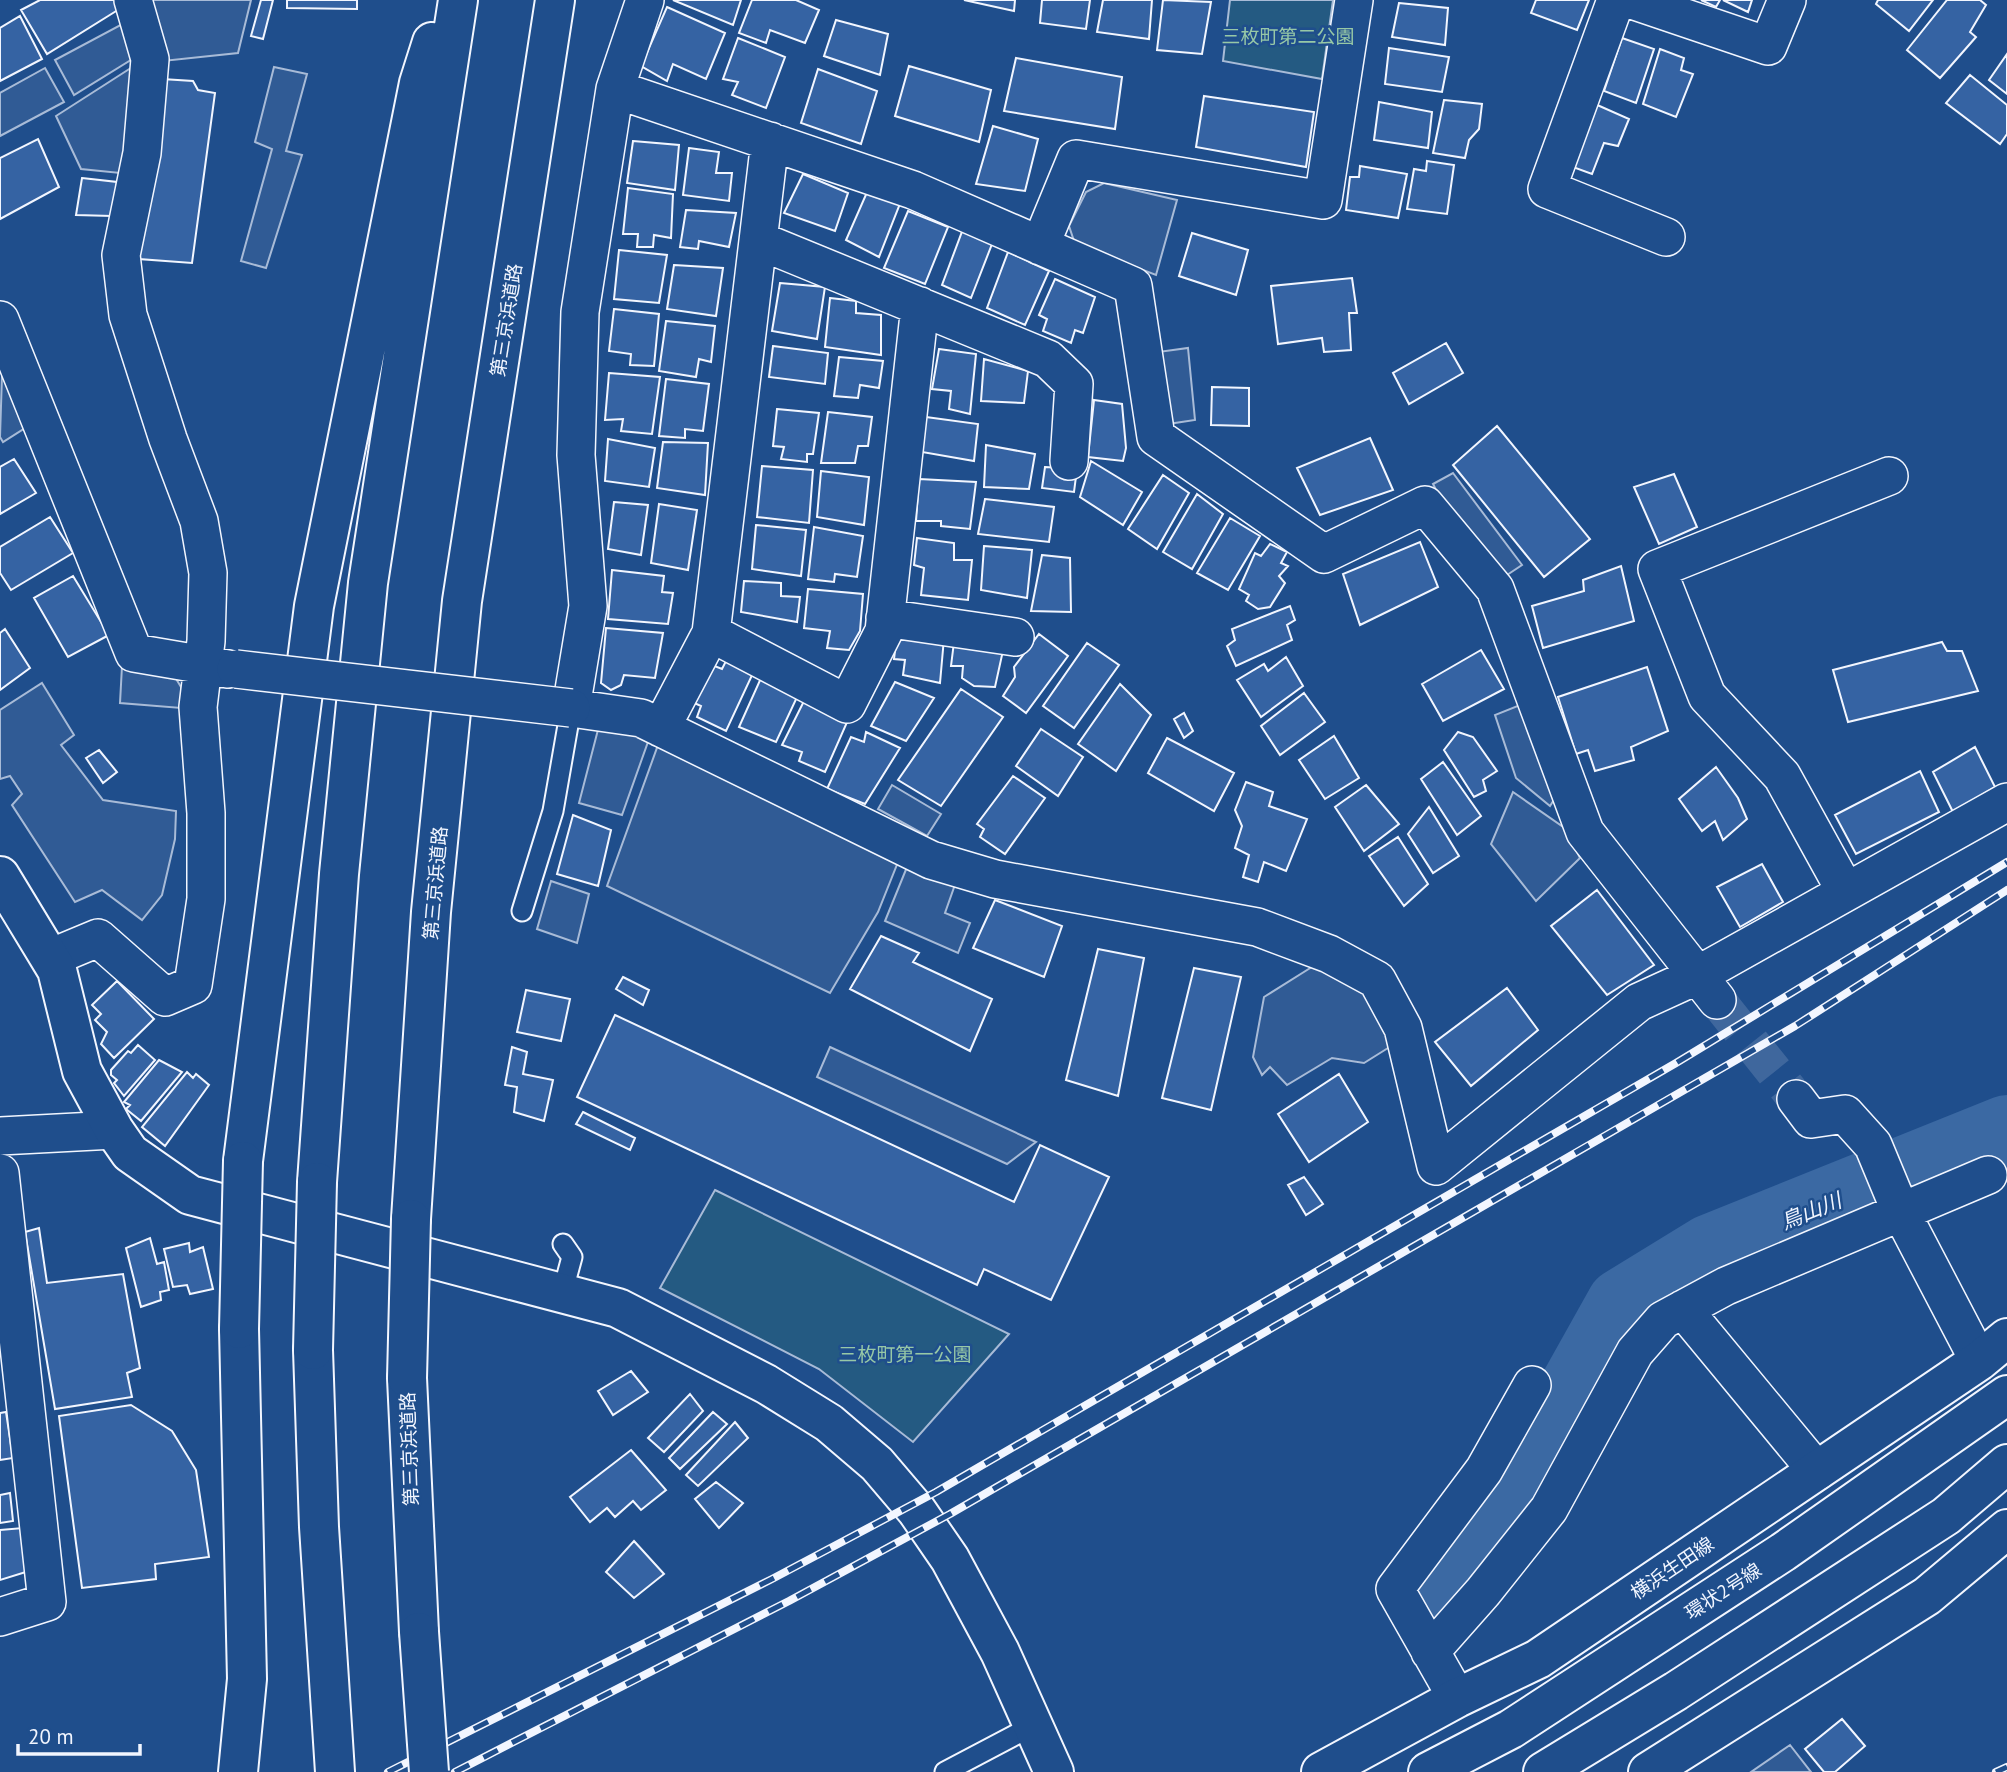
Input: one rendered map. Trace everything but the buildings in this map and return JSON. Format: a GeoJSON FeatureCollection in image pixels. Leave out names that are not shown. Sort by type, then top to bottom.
{"type":"FeatureCollection","features":[{"type":"Feature","properties":{"kind":"main road"},"geometry":{"type":"LineString","coordinates":[[238,1772],[247,1679],[239,1329],[243,1161],[314,606],[419,83],[445,0]]}},
{"type":"Feature","properties":{"kind":"main road"},"geometry":{"type":"LineString","coordinates":[[335,1772],[326,1662],[313,1350],[317,1182],[339,874],[368,583],[458,0]]}},
{"type":"Feature","properties":{"kind":"main road","name":"第三京浜道路"},"geometry":{"type":"LineString","coordinates":[[429,1772],[419,1632],[407,1378],[411,1219],[431,912],[462,601],[555,0]]}},
{"type":"Feature","properties":{"kind":"main road"},"geometry":{"type":"LineString","coordinates":[[0,876],[57,970],[82,1071],[114,1130],[130,1153],[190,1195],[618,1308],[766,1384],[829,1423],[877,1464],[917,1511],[950,1559],[1000,1652],[1054,1772]]}},
{"type":"Feature","properties":{"kind":"main road","name":"横浜生田線"},"geometry":{"type":"LineString","coordinates":[[1321,1772],[1457,1698],[1538,1659],[1993,1349]]}},
{"type":"Feature","properties":{"kind":"main road","name":"環状2号線"},"geometry":{"type":"LineString","coordinates":[[1428,1772],[1511,1729],[1783,1552],[2007,1395]]}},
{"type":"Feature","properties":{"kind":"main road"},"geometry":{"type":"LineString","coordinates":[[1543,1772],[1676,1691],[1946,1516],[2007,1464]]}},
{"type":"Feature","properties":{"kind":"main road"},"geometry":{"type":"LineString","coordinates":[[1648,1772],[1927,1596],[2007,1529]]}},
{"type":"Feature","properties":{"kind":"street"},"geometry":{"type":"LineString","coordinates":[[50,958],[98,938],[165,997],[193,985],[206,899],[206,813],[198,707],[220,668],[199,521],[168,439],[128,315],[121,255],[142,153],[150,60],[133,0]]}},
{"type":"Feature","properties":{"kind":"street"},"geometry":{"type":"LineString","coordinates":[[571,708],[588,606],[576,454],[580,312],[615,89],[646,0]]}},
{"type":"Feature","properties":{"kind":"street"},"geometry":{"type":"LineString","coordinates":[[1040,246],[1076,159],[1323,200],[1354,0]]}},
{"type":"Feature","properties":{"kind":"street"},"geometry":{"type":"LineString","coordinates":[[1616,0],[1547,189],[1666,237]]}},
{"type":"Feature","properties":{"kind":"street"},"geometry":{"type":"LineString","coordinates":[[1632,0],[1768,46],[1787,0]]}},
{"type":"Feature","properties":{"kind":"street"},"geometry":{"type":"LineString","coordinates":[[615,89],[914,190],[1133,286],[1156,437],[1324,554],[1425,505],[1495,589],[1585,832],[1707,988]]}},
{"type":"Feature","properties":{"kind":"street"},"geometry":{"type":"LineString","coordinates":[[661,728],[711,633],[770,141]]}},
{"type":"Feature","properties":{"kind":"street"},"geometry":{"type":"LineString","coordinates":[[758,240],[1048,359],[1074,384],[1069,461]]}},
{"type":"Feature","properties":{"kind":"street"},"geometry":{"type":"LineString","coordinates":[[711,633],[847,704],[884,631],[920,306]]}},
{"type":"Feature","properties":{"kind":"street"},"geometry":{"type":"LineString","coordinates":[[0,320],[134,653],[220,668],[641,718],[931,860],[995,879],[1256,928],[1329,954],[1377,980],[1403,1028],[1436,1166],[1639,1002],[1707,988],[1846,892],[2007,802]]}},
{"type":"Feature","properties":{"kind":"street"},"geometry":{"type":"LineString","coordinates":[[1846,892],[1782,776],[1707,696],[1657,569],[1889,476]]}},
{"type":"Feature","properties":{"kind":"street"},"geometry":{"type":"LineString","coordinates":[[885,618],[1015,637]]}},
{"type":"Feature","properties":{"kind":"street"},"geometry":{"type":"LineString","coordinates":[[1796,1099],[1811,1119],[1845,1114],[1873,1145],[1900,1210],[1993,1349]]}},
{"type":"Feature","properties":{"kind":"street"},"geometry":{"type":"LineString","coordinates":[[0,1136],[114,1130]]}},
{"type":"Feature","properties":{"kind":"street"},"geometry":{"type":"LineString","coordinates":[[0,1173],[47,1602],[0,1617]]}},
{"type":"Feature","properties":{"kind":"street"},"geometry":{"type":"LineString","coordinates":[[1430,1652],[1483,1592],[1549,1508],[1635,1352],[1663,1320],[1727,1286],[1900,1210],[1988,1175]]}},
{"type":"Feature","properties":{"kind":"street"},"geometry":{"type":"LineString","coordinates":[[1683,1309],[1817,1471]]}},
{"type":"Feature","properties":{"kind":"street"},"geometry":{"type":"LineString","coordinates":[[1457,1698],[1395,1589],[1484,1470],[1532,1385]]}},
{"type":"Feature","properties":{"kind":"lane"},"geometry":{"type":"LineString","coordinates":[[522,912],[553,811],[571,708]]}},
{"type":"Feature","properties":{"kind":"lane"},"geometry":{"type":"LineString","coordinates":[[562,1294],[572,1257],[563,1244]]}},
{"type":"Feature","properties":{"kind":"lane"},"geometry":{"type":"LineString","coordinates":[[945,1772],[1034,1726]]}},
{"type":"Feature","properties":{"kind":"green space","name":"三枚町第二公園"},"geometry":{"type":"Polygon","coordinates":[[[1230,0],[1333,0],[1322,79],[1223,61],[1230,0]]]}},
{"type":"Feature","properties":{"kind":"green space","name":"三枚町第一公園"},"geometry":{"type":"Polygon","coordinates":[[[715,1190],[1009,1334],[913,1442],[819,1369],[660,1288],[715,1190]]]}},
{"type":"Feature","properties":{"kind":"shaded area"},"geometry":{"type":"Polygon","coordinates":[[[146,0],[251,0],[238,53],[163,61],[146,0]]]}},
{"type":"Feature","properties":{"kind":"shaded area"},"geometry":{"type":"Polygon","coordinates":[[[128,21],[134,58],[74,95],[55,60],[128,21]]]}},
{"type":"Feature","properties":{"kind":"shaded area"},"geometry":{"type":"Polygon","coordinates":[[[134,66],[135,91],[120,173],[81,169],[56,116],[134,66]]]}},
{"type":"Feature","properties":{"kind":"shaded area"},"geometry":{"type":"Polygon","coordinates":[[[274,67],[307,74],[286,151],[302,155],[266,268],[241,261],[272,149],[255,142],[274,67]]]}},
{"type":"Feature","properties":{"kind":"shaded area"},"geometry":{"type":"Polygon","coordinates":[[[45,68],[64,102],[0,136],[0,93],[45,68]]]}},
{"type":"Feature","properties":{"kind":"shaded area"},"geometry":{"type":"Polygon","coordinates":[[[1104,183],[1177,200],[1156,275],[1075,244],[1069,226],[1086,192],[1104,183]]]}},
{"type":"Feature","properties":{"kind":"shaded area"},"geometry":{"type":"Polygon","coordinates":[[[1188,348],[1195,420],[1168,424],[1158,352],[1188,348]]]}},
{"type":"Feature","properties":{"kind":"shaded area"},"geometry":{"type":"Polygon","coordinates":[[[2,375],[25,428],[3,442],[0,437],[2,375]]]}},
{"type":"Feature","properties":{"kind":"shaded area"},"geometry":{"type":"Polygon","coordinates":[[[1453,473],[1522,565],[1501,579],[1447,511],[1433,484],[1453,473]]]}},
{"type":"Feature","properties":{"kind":"shaded area"},"geometry":{"type":"Polygon","coordinates":[[[122,666],[172,672],[181,687],[181,708],[120,703],[122,666]]]}},
{"type":"Feature","properties":{"kind":"shaded area"},"geometry":{"type":"Polygon","coordinates":[[[42,683],[74,735],[61,745],[103,800],[176,811],[175,839],[162,895],[142,920],[102,890],[75,902],[12,805],[22,794],[10,776],[0,779],[0,710],[42,683]]]}},
{"type":"Feature","properties":{"kind":"shaded area"},"geometry":{"type":"Polygon","coordinates":[[[1525,703],[1557,795],[1550,806],[1516,778],[1495,715],[1525,703]]]}},
{"type":"Feature","properties":{"kind":"shaded area"},"geometry":{"type":"Polygon","coordinates":[[[600,722],[649,739],[622,815],[579,803],[600,722]]]}},
{"type":"Feature","properties":{"kind":"shaded area"},"geometry":{"type":"Polygon","coordinates":[[[658,745],[898,862],[878,912],[830,993],[607,886],[658,745]]]}},
{"type":"Feature","properties":{"kind":"shaded area"},"geometry":{"type":"Polygon","coordinates":[[[892,785],[941,814],[927,836],[878,809],[892,785]]]}},
{"type":"Feature","properties":{"kind":"shaded area"},"geometry":{"type":"Polygon","coordinates":[[[1513,792],[1566,829],[1580,858],[1536,901],[1491,844],[1513,792]]]}},
{"type":"Feature","properties":{"kind":"shaded area"},"geometry":{"type":"Polygon","coordinates":[[[907,867],[957,879],[945,913],[970,923],[958,953],[885,921],[907,867]]]}},
{"type":"Feature","properties":{"kind":"shaded area"},"geometry":{"type":"Polygon","coordinates":[[[551,881],[589,894],[577,943],[537,929],[551,881]]]}},
{"type":"Feature","properties":{"kind":"shaded area"},"geometry":{"type":"Polygon","coordinates":[[[1315,965],[1359,982],[1396,1043],[1364,1063],[1332,1058],[1287,1085],[1270,1067],[1262,1075],[1253,1057],[1264,997],[1315,965]]]}},
{"type":"Feature","properties":{"kind":"shaded area"},"geometry":{"type":"Polygon","coordinates":[[[830,1047],[1036,1142],[1007,1164],[817,1077],[830,1047]]]}},
{"type":"Feature","properties":{"kind":"shaded area"},"geometry":{"type":"Polygon","coordinates":[[[1790,1745],[1811,1772],[1751,1772],[1790,1745]]]}},
{"type":"Feature","properties":{"kind":"waterway","name":"鳥山川"},"geometry":{"type":"LineString","coordinates":[[1431,1599],[1529,1473],[1623,1305],[1711,1251],[2007,1132]]}},
{"type":"Feature","properties":{"kind":"tunnel"},"geometry":{"type":"LineString","coordinates":[[1717,1000],[1796,1099]]}},
{"type":"Feature","properties":{"kind":"railway"},"geometry":{"type":"LineString","coordinates":[[388,1772],[772,1579],[936,1492],[1676,1063],[2007,862]]}},
{"type":"Feature","properties":{"kind":"railway"},"geometry":{"type":"LineString","coordinates":[[455,1772],[789,1601],[950,1514],[1795,1026],[2007,890]]}},
{"type":"Feature","properties":{"kind":"railway"},"geometry":{"type":"LineString","coordinates":[[1996,1772],[2007,1767]]}}]}
